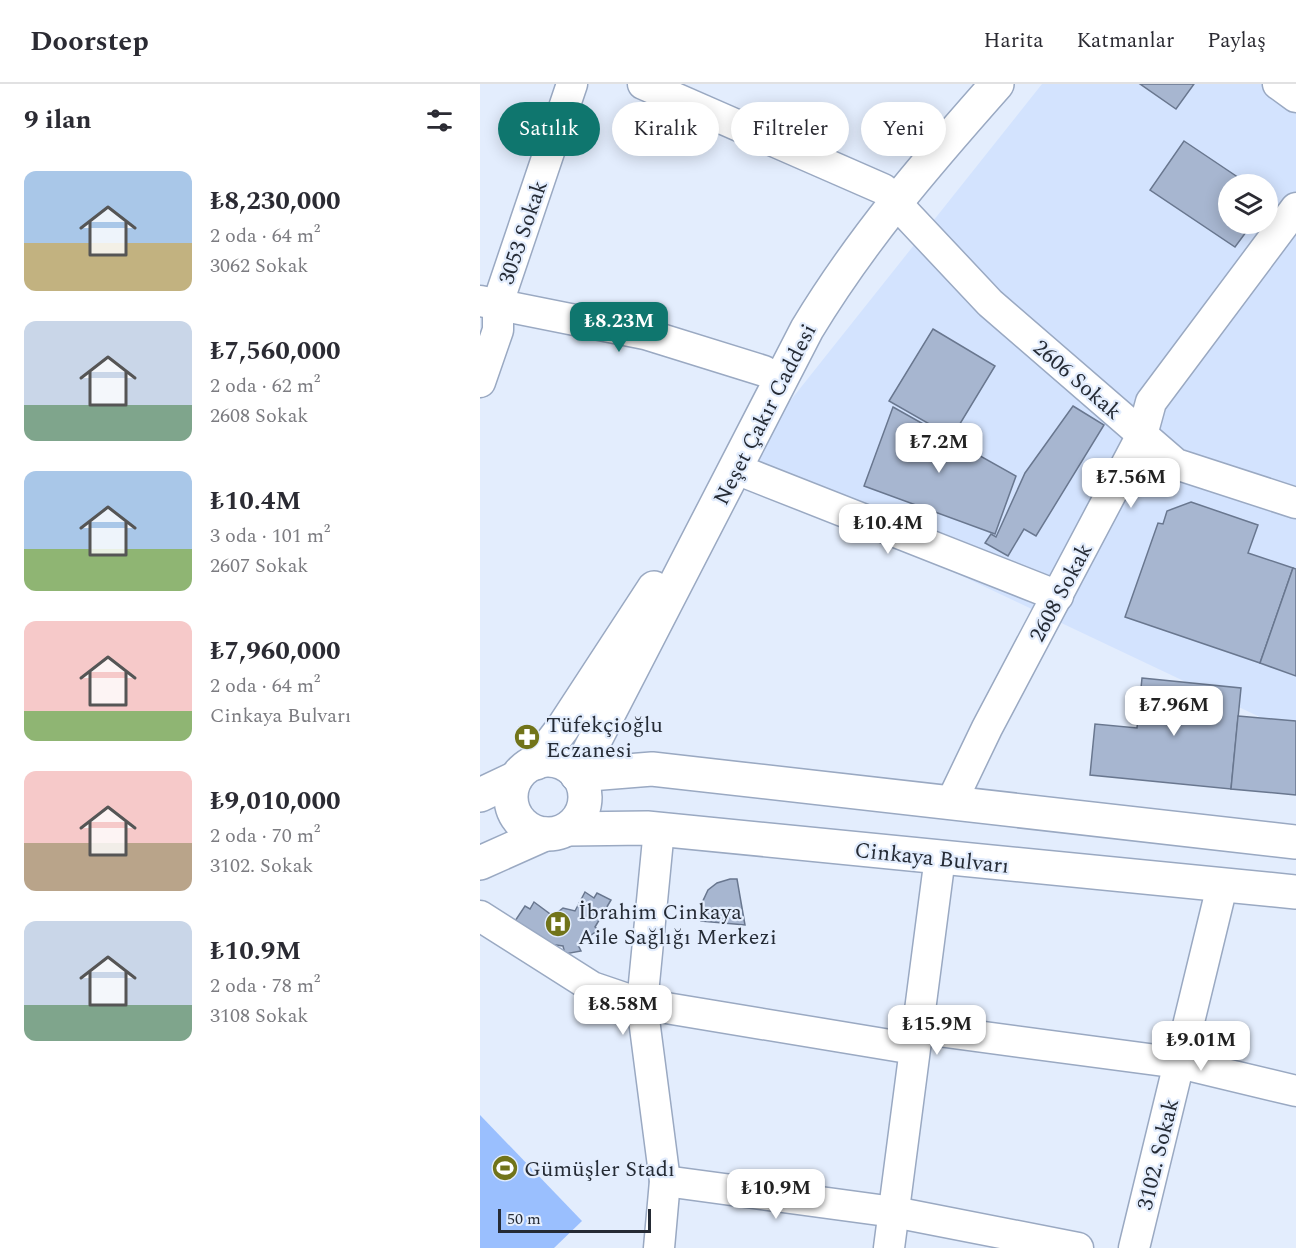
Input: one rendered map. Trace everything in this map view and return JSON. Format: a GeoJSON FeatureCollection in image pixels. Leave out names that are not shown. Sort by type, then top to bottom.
{"type":"FeatureCollection","features":[{"type":"Feature","properties":{"kind":"main road","name":"Neşet Çakır Caddesi"},"geometry":{"type":"LineString","coordinates":[[526,770],[562,729],[659,581],[764,371],[805,298],[889,196],[971,84]]}},
{"type":"Feature","properties":{"kind":"main road","name":"Neşet Çakır Caddesi"},"geometry":{"type":"LineString","coordinates":[[577,775],[807,329],[842,271],[889,196],[997,84]]}},
{"type":"Feature","properties":{"kind":"main road"},"geometry":{"type":"LineString","coordinates":[[480,795],[526,770],[559,762],[577,775],[583,784],[584,804],[581,814],[556,831],[522,824],[511,802],[526,770]]}},
{"type":"Feature","properties":{"kind":"main road"},"geometry":{"type":"LineString","coordinates":[[577,775],[652,769],[1296,842]]}},
{"type":"Feature","properties":{"kind":"main road","name":"Cinkaya Bulvarı"},"geometry":{"type":"LineString","coordinates":[[480,864],[556,831],[659,829],[1296,892]]}},
{"type":"Feature","properties":{"kind":"street","name":"3053 Sokak"},"geometry":{"type":"LineString","coordinates":[[480,382],[498,330],[489,302],[572,84]]}},
{"type":"Feature","properties":{"kind":"street"},"geometry":{"type":"LineString","coordinates":[[643,84],[889,196]]}},
{"type":"Feature","properties":{"kind":"street"},"geometry":{"type":"LineString","coordinates":[[1278,84],[1296,97]]}},
{"type":"Feature","properties":{"kind":"street","name":"2606 Sokak"},"geometry":{"type":"LineString","coordinates":[[889,196],[990,303],[1176,464],[1296,503]]}},
{"type":"Feature","properties":{"kind":"street","name":"2608 Sokak"},"geometry":{"type":"LineString","coordinates":[[951,803],[987,728],[1142,435],[1151,402],[1296,208]]}},
{"type":"Feature","properties":{"kind":"street"},"geometry":{"type":"LineString","coordinates":[[489,302],[645,334],[764,371]]}},
{"type":"Feature","properties":{"kind":"street"},"geometry":{"type":"LineString","coordinates":[[736,469],[1058,596]]}},
{"type":"Feature","properties":{"kind":"street"},"geometry":{"type":"LineString","coordinates":[[659,829],[642,1004],[666,1180],[659,1248]]}},
{"type":"Feature","properties":{"kind":"street"},"geometry":{"type":"LineString","coordinates":[[890,1248],[940,857]]}},
{"type":"Feature","properties":{"kind":"street","name":"3102. Sokak"},"geometry":{"type":"LineString","coordinates":[[1134,1248],[1222,886]]}},
{"type":"Feature","properties":{"kind":"street"},"geometry":{"type":"LineString","coordinates":[[480,916],[592,987],[642,1004],[915,1039],[1179,1063],[1296,1091]]}},
{"type":"Feature","properties":{"kind":"street"},"geometry":{"type":"LineString","coordinates":[[666,1180],[894,1212],[1078,1248]]}},
{"type":"Feature","properties":{"kind":"shaded area"},"geometry":{"type":"Polygon","coordinates":[[[1042,84],[1296,84],[1296,734],[736,469],[1042,84]]]}},
{"type":"Feature","properties":{"kind":"shaded area","name":"Gümüşler Stadı"},"geometry":{"type":"Polygon","coordinates":[[[480,1115],[582,1221],[554,1248],[480,1248],[480,1115]]]}},
{"type":"Feature","properties":{"kind":"building"},"geometry":{"type":"Polygon","coordinates":[[[1140,84],[1194,84],[1176,109],[1140,84]]]}},
{"type":"Feature","properties":{"kind":"building"},"geometry":{"type":"Polygon","coordinates":[[[1184,141],[1233,174],[1218,174],[1218,234],[1245,234],[1235,247],[1150,190],[1184,141]]]}},
{"type":"Feature","properties":{"kind":"building"},"geometry":{"type":"Polygon","coordinates":[[[933,329],[995,366],[952,437],[889,401],[933,329]]]}},
{"type":"Feature","properties":{"kind":"building"},"geometry":{"type":"Polygon","coordinates":[[[1073,406],[1104,425],[1036,536],[1024,529],[1008,556],[985,543],[991,534],[996,537],[1025,473],[1073,406]]]}},
{"type":"Feature","properties":{"kind":"building"},"geometry":{"type":"Polygon","coordinates":[[[893,407],[1016,476],[995,534],[864,486],[893,407]]]}},
{"type":"Feature","properties":{"kind":"building"},"geometry":{"type":"Polygon","coordinates":[[[1191,502],[1258,525],[1248,553],[1293,568],[1260,663],[1125,617],[1158,523],[1163,524],[1167,511],[1191,502]]]}},
{"type":"Feature","properties":{"kind":"building"},"geometry":{"type":"Polygon","coordinates":[[[1293,568],[1296,569],[1296,676],[1260,663],[1293,568]]]}},
{"type":"Feature","properties":{"kind":"building"},"geometry":{"type":"Polygon","coordinates":[[[1142,678],[1241,688],[1231,789],[1090,775],[1095,724],[1137,728],[1142,678]]]}},
{"type":"Feature","properties":{"kind":"building"},"geometry":{"type":"Polygon","coordinates":[[[1238,716],[1296,721],[1296,795],[1231,789],[1238,716]]]}},
{"type":"Feature","properties":{"kind":"building"},"geometry":{"type":"Polygon","coordinates":[[[737,879],[745,925],[701,921],[701,905],[708,890],[717,883],[737,879]]]}},
{"type":"Feature","properties":{"kind":"building","name":"İbrahim Cinkaya Aile Sağlığı Merkezi"},"geometry":{"type":"Polygon","coordinates":[[[585,892],[594,898],[597,893],[611,900],[595,927],[598,930],[578,945],[581,951],[565,954],[563,946],[548,944],[515,921],[525,906],[530,909],[534,902],[553,916],[563,908],[575,911],[585,892]]]}},
{"type":"Feature","properties":{"kind":"place","name":"Tüfekçioğlu Eczanesi"},"geometry":{"type":"Point","coordinates":[527,737]}},
{"type":"Feature","properties":{"kind":"place","name":"İbrahim Cinkaya Aile Sağlığı Merkezi"},"geometry":{"type":"Point","coordinates":[558,924]}},
{"type":"Feature","properties":{"kind":"place","name":"Gümüşler Stadı"},"geometry":{"type":"Point","coordinates":[505,1168]}}]}
